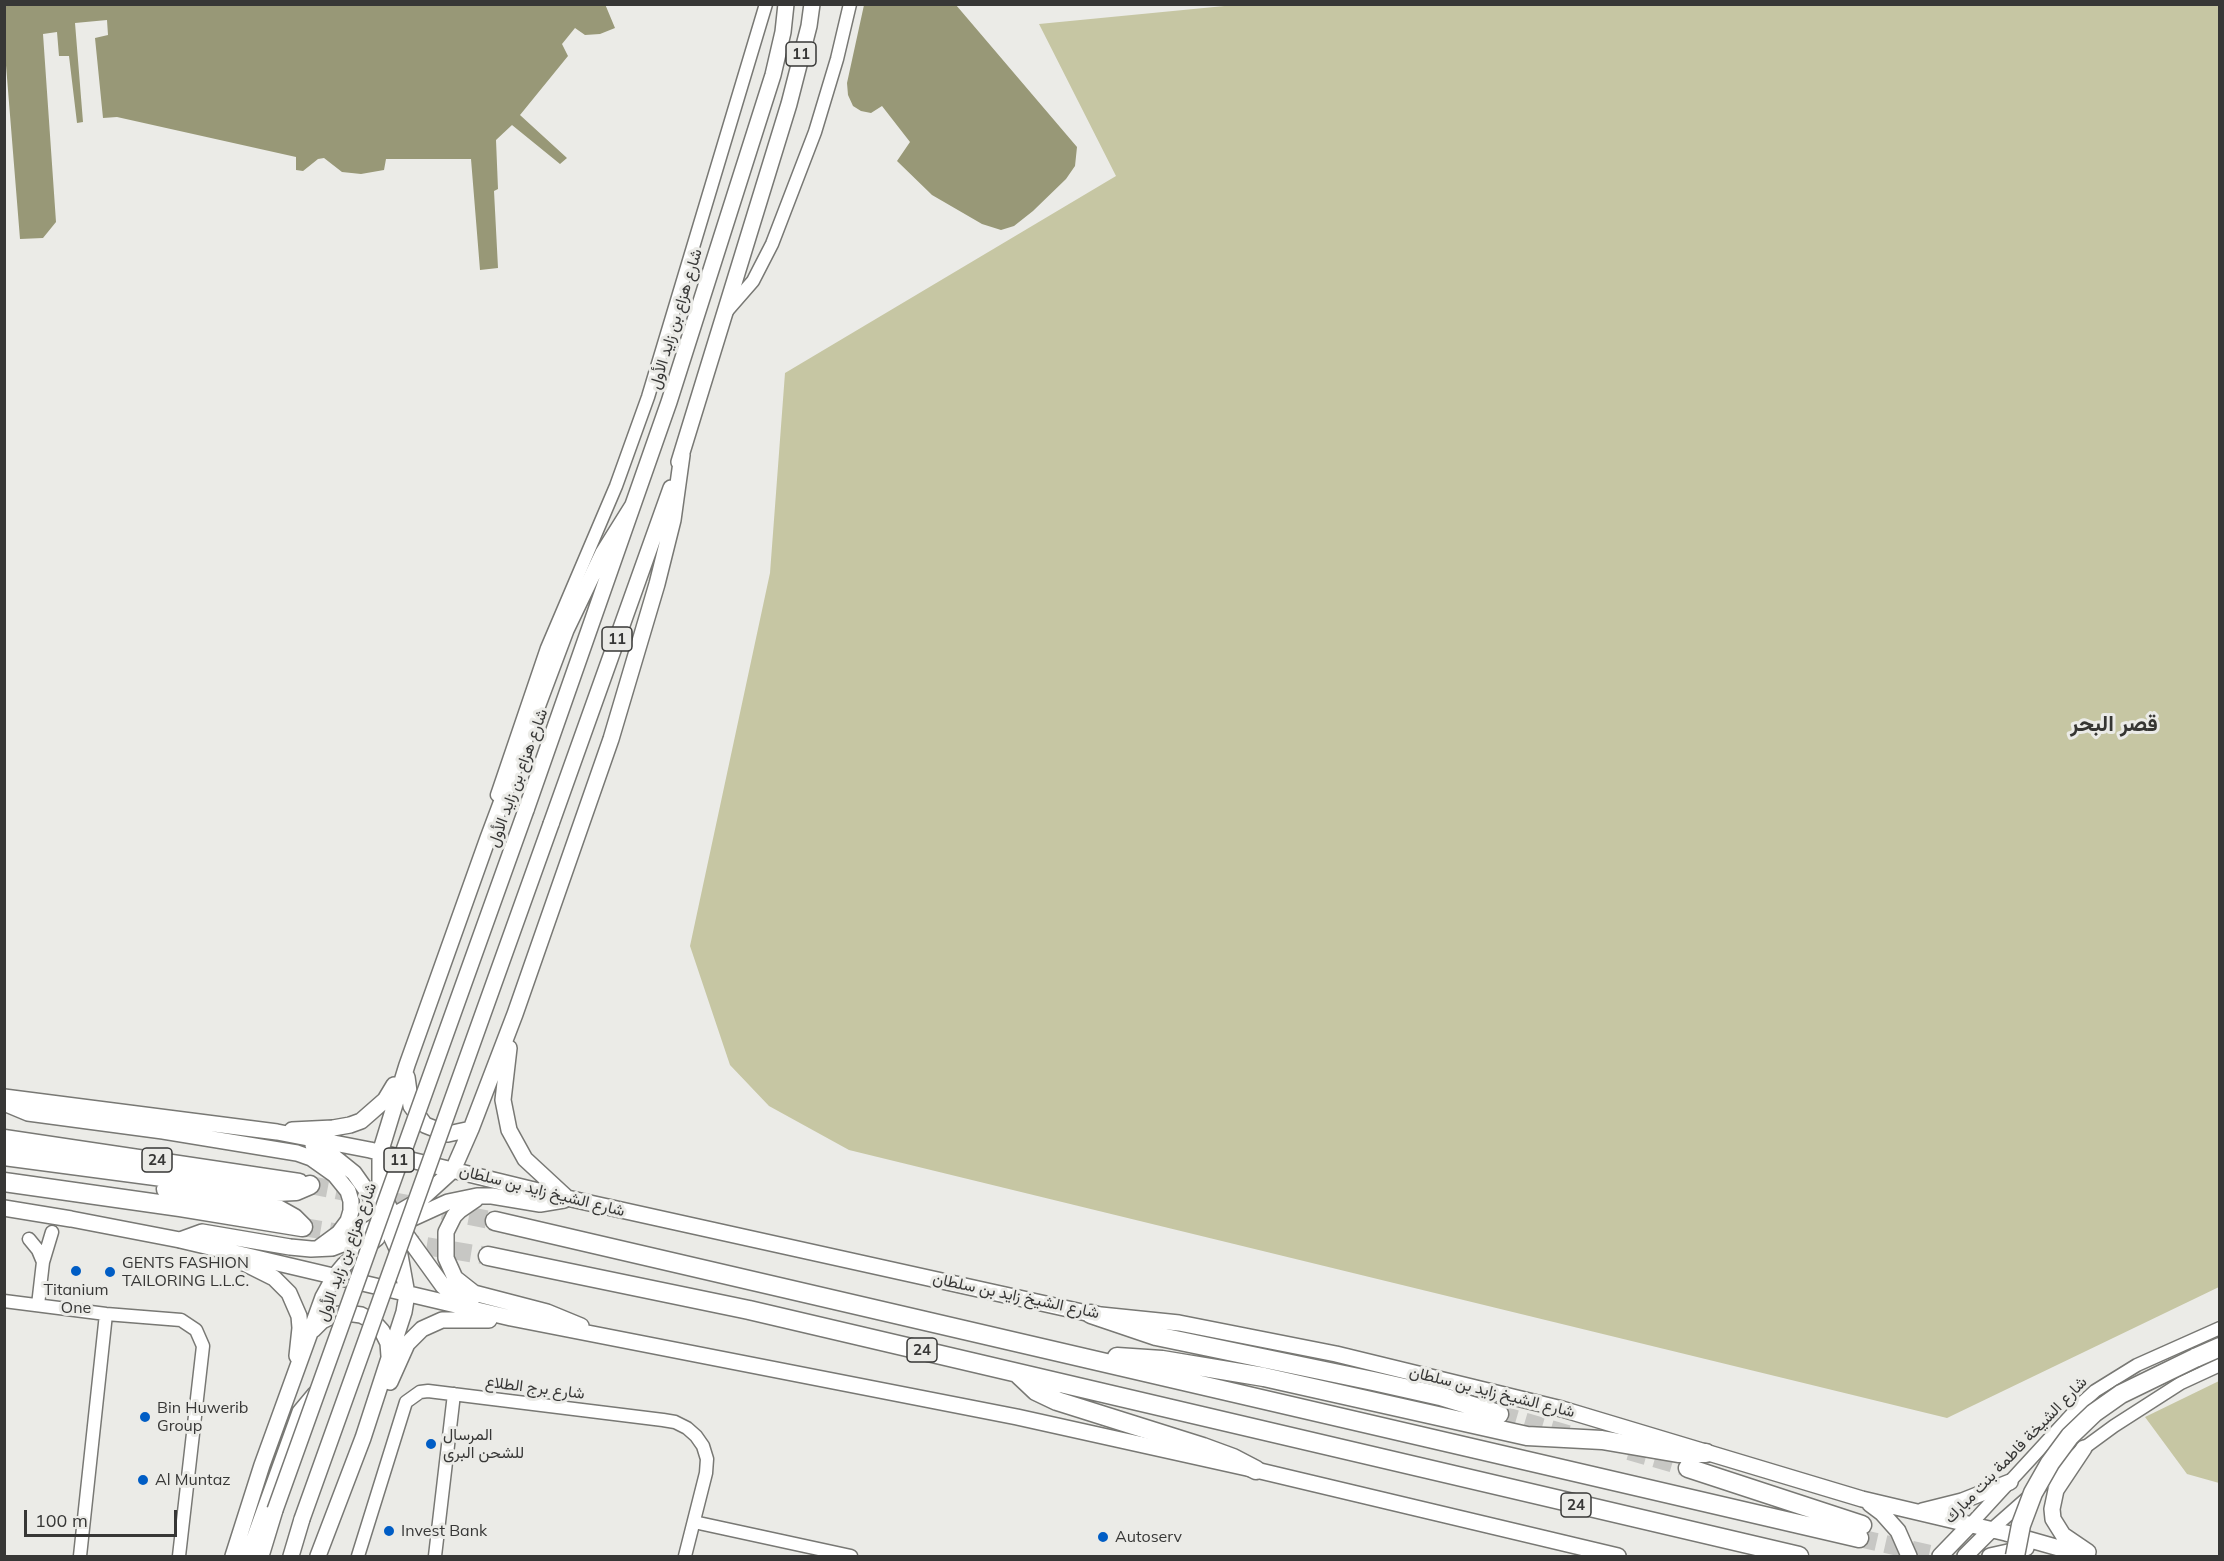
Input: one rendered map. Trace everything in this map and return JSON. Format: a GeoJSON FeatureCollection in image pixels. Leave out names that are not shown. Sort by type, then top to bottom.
{"type":"FeatureCollection","features":[{"type":"Feature","properties":{"kind":"highway","name":"24"},"geometry":{"type":"LineString","coordinates":[[4,1139],[156,1160],[310,1185],[296,1191],[276,1192],[4,1156]]}},
{"type":"Feature","properties":{"kind":"highway"},"geometry":{"type":"LineString","coordinates":[[4,1166],[272,1207],[289,1214],[303,1227],[4,1182]]}},
{"type":"Feature","properties":{"kind":"highway","name":"24"},"geometry":{"type":"LineString","coordinates":[[495,1221],[1099,1361],[1861,1532],[1688,1468]]}},
{"type":"Feature","properties":{"kind":"highway","name":"24"},"geometry":{"type":"LineString","coordinates":[[489,1257],[749,1310],[1800,1557]]}},
{"type":"Feature","properties":{"kind":"highway"},"geometry":{"type":"LineString","coordinates":[[1091,1314],[1156,1336],[1395,1386],[1499,1414]]}},
{"type":"Feature","properties":{"kind":"highway"},"geometry":{"type":"LineString","coordinates":[[2015,1557],[2021,1526],[2033,1493],[2050,1463],[2070,1436],[2094,1413],[2121,1394],[2220,1347]]}},
{"type":"Feature","properties":{"kind":"highway"},"geometry":{"type":"LineString","coordinates":[[1099,1361],[1130,1357],[1162,1360],[1317,1388],[1527,1436],[1608,1440],[1678,1453],[1706,1453]]}},
{"type":"Feature","properties":{"kind":"highway"},"geometry":{"type":"LineString","coordinates":[[1017,1373],[1026,1384],[1057,1401],[1211,1449],[1256,1470]]}},
{"type":"Feature","properties":{"kind":"main road","name":"شارع هزاع بن زايد الأول"},"geometry":{"type":"LineString","coordinates":[[261,1557],[269,1509],[315,1394],[526,810],[669,402],[778,54],[786,4]]}},
{"type":"Feature","properties":{"kind":"main road","name":"11"},"geometry":{"type":"LineString","coordinates":[[291,1557],[302,1520],[682,455],[789,104],[809,26],[812,4]]}},
{"type":"Feature","properties":{"kind":"main road"},"geometry":{"type":"LineString","coordinates":[[232,1557],[323,1297],[334,1277],[355,1255],[453,1170],[471,1129],[515,1014],[611,739],[657,584],[673,520],[682,455]]}},
{"type":"Feature","properties":{"kind":"main road"},"geometry":{"type":"LineString","coordinates":[[318,1557],[363,1438],[407,1294],[404,1268],[380,1186],[380,1153],[407,1065],[488,838],[574,612],[603,553],[633,505]]}},
{"type":"Feature","properties":{"kind":"main road"},"geometry":{"type":"LineString","coordinates":[[180,1240],[195,1233],[209,1232],[290,1247],[332,1248],[392,1223],[466,1198],[488,1195],[540,1204],[554,1203],[567,1198],[525,1159],[513,1140],[506,1120],[503,1089],[515,1014]]}},
{"type":"Feature","properties":{"kind":"main road"},"geometry":{"type":"LineString","coordinates":[[407,1065],[409,1098],[414,1113],[419,1119],[432,1129],[448,1134],[471,1129]]}},
{"type":"Feature","properties":{"kind":"main road"},"geometry":{"type":"LineString","coordinates":[[277,1132],[350,1125],[361,1121],[385,1100],[407,1065]]}},
{"type":"Feature","properties":{"kind":"main road","name":"شارع الشيخ زايد بن سلطان"},"geometry":{"type":"LineString","coordinates":[[4,1097],[277,1132],[380,1153],[567,1198],[1091,1314],[1179,1323],[1389,1366],[1562,1409],[1862,1499],[1969,1526],[1995,1526],[2043,1544],[2088,1557]]}},
{"type":"Feature","properties":{"kind":"main road"},"geometry":{"type":"LineString","coordinates":[[4,1103],[28,1113],[163,1131],[297,1153],[311,1158],[335,1175],[348,1191],[351,1201],[348,1221],[339,1233],[318,1249]]}},
{"type":"Feature","properties":{"kind":"main road"},"geometry":{"type":"LineString","coordinates":[[277,1132],[328,1152],[354,1173],[449,1292],[464,1301],[492,1309],[511,1318]]}},
{"type":"Feature","properties":{"kind":"main road"},"geometry":{"type":"LineString","coordinates":[[488,1195],[466,1204],[449,1224],[444,1249],[455,1278],[474,1293],[559,1316],[594,1335]]}},
{"type":"Feature","properties":{"kind":"main road"},"geometry":{"type":"LineString","coordinates":[[4,1208],[180,1240],[511,1318],[1017,1417],[1256,1470],[1618,1557]]}},
{"type":"Feature","properties":{"kind":"main road"},"geometry":{"type":"LineString","coordinates":[[224,1250],[240,1262],[274,1278],[294,1302],[300,1328],[291,1388]]}},
{"type":"Feature","properties":{"kind":"main road"},"geometry":{"type":"LineString","coordinates":[[313,1330],[322,1321],[334,1315],[347,1313],[361,1315],[373,1321],[382,1331],[388,1343],[389,1356]]}},
{"type":"Feature","properties":{"kind":"main road"},"geometry":{"type":"LineString","coordinates":[[363,1438],[382,1402],[402,1352],[422,1329],[432,1323],[453,1319],[511,1318]]}},
{"type":"Feature","properties":{"kind":"main road"},"geometry":{"type":"LineString","coordinates":[[2084,1448],[2056,1490],[2052,1509],[2054,1519],[2063,1535],[2095,1557]]}},
{"type":"Feature","properties":{"kind":"main road"},"geometry":{"type":"LineString","coordinates":[[1917,1512],[1962,1501],[2010,1482]]}},
{"type":"Feature","properties":{"kind":"main road"},"geometry":{"type":"LineString","coordinates":[[1862,1499],[1873,1505],[1891,1521],[1904,1542],[1909,1557]]}},
{"type":"Feature","properties":{"kind":"main road"},"geometry":{"type":"LineString","coordinates":[[248,1557],[269,1509]]}},
{"type":"Feature","properties":{"kind":"main road"},"geometry":{"type":"LineString","coordinates":[[1966,1556],[1969,1526]]}},
{"type":"Feature","properties":{"kind":"main road","name":"شارع الشيخة فاطمة بنت مبارك"},"geometry":{"type":"LineString","coordinates":[[1940,1557],[1969,1526]]}},
{"type":"Feature","properties":{"kind":"main road"},"geometry":{"type":"LineString","coordinates":[[1966,1556],[1995,1526]]}},
{"type":"Feature","properties":{"kind":"main road"},"geometry":{"type":"LineString","coordinates":[[1990,1557],[2043,1544]]}},
{"type":"Feature","properties":{"kind":"street"},"geometry":{"type":"LineString","coordinates":[[488,838],[503,774],[547,648],[616,486],[648,397],[761,28],[766,4]]}},
{"type":"Feature","properties":{"kind":"street"},"geometry":{"type":"LineString","coordinates":[[726,312],[753,281],[772,244],[814,132],[837,60],[850,4]]}},
{"type":"Feature","properties":{"kind":"street"},"geometry":{"type":"LineString","coordinates":[[38,1305],[43,1262],[52,1232]]}},
{"type":"Feature","properties":{"kind":"street"},"geometry":{"type":"LineString","coordinates":[[29,1239],[38,1250],[43,1262]]}},
{"type":"Feature","properties":{"kind":"street"},"geometry":{"type":"LineString","coordinates":[[4,1301],[106,1314],[182,1320],[201,1337],[203,1346],[200,1384],[179,1557]]}},
{"type":"Feature","properties":{"kind":"street"},"geometry":{"type":"LineString","coordinates":[[80,1557],[106,1314]]}},
{"type":"Feature","properties":{"kind":"street","name":"شارع الشيخة فاطمة بنت مبارك"},"geometry":{"type":"LineString","coordinates":[[1969,1526],[2083,1402],[2108,1382],[2137,1365],[2220,1328]]}},
{"type":"Feature","properties":{"kind":"street"},"geometry":{"type":"LineString","coordinates":[[1995,1526],[2084,1448],[2162,1394],[2220,1365]]}},
{"type":"Feature","properties":{"kind":"street","name":"شارع برج الطلاع"},"geometry":{"type":"LineString","coordinates":[[358,1557],[406,1402],[420,1392],[454,1394],[663,1420],[675,1422],[687,1428],[703,1446],[707,1459],[706,1473],[685,1557]]}},
{"type":"Feature","properties":{"kind":"street"},"geometry":{"type":"LineString","coordinates":[[435,1557],[454,1394]]}},
{"type":"Feature","properties":{"kind":"street"},"geometry":{"type":"LineString","coordinates":[[694,1522],[851,1557]]}},
{"type":"Feature","properties":{"kind":"shaded area"},"geometry":{"type":"Polygon","coordinates":[[[605,4],[615,28],[600,34],[585,35],[575,28],[562,44],[568,56],[520,115],[567,158],[560,164],[512,125],[496,140],[498,189],[494,191],[498,268],[480,270],[471,159],[386,159],[384,170],[361,174],[342,172],[324,158],[318,159],[303,171],[296,170],[296,157],[117,117],[103,118],[95,38],[108,35],[107,20],[75,23],[83,122],[77,123],[69,56],[59,56],[57,32],[43,34],[56,222],[43,238],[20,239],[5,53],[5,5],[605,4]]]}},
{"type":"Feature","properties":{"kind":"shaded area"},"geometry":{"type":"Polygon","coordinates":[[[1245,4],[2219,5],[2219,1287],[1947,1418],[849,1150],[769,1106],[730,1065],[690,946],[770,573],[785,373],[1116,176],[1039,24],[1245,4]]]}},
{"type":"Feature","properties":{"kind":"shaded area"},"geometry":{"type":"Polygon","coordinates":[[[864,5],[956,5],[1077,147],[1075,166],[1066,179],[1014,226],[1001,230],[982,224],[932,195],[897,161],[910,142],[882,106],[871,113],[853,106],[848,95],[847,83],[864,5]]]}},
{"type":"Feature","properties":{"kind":"shaded area"},"geometry":{"type":"Polygon","coordinates":[[[2219,1381],[2219,1483],[2187,1474],[2145,1417],[2219,1381]]]}},
{"type":"Feature","properties":{"kind":"tunnel"},"geometry":{"type":"LineString","coordinates":[[310,1185],[495,1221]]}},
{"type":"Feature","properties":{"kind":"tunnel"},"geometry":{"type":"LineString","coordinates":[[303,1227],[352,1235]]}},
{"type":"Feature","properties":{"kind":"tunnel"},"geometry":{"type":"LineString","coordinates":[[400,1242],[488,1256]]}},
{"type":"Feature","properties":{"kind":"tunnel"},"geometry":{"type":"LineString","coordinates":[[1499,1414],[1571,1435]]}},
{"type":"Feature","properties":{"kind":"tunnel"},"geometry":{"type":"LineString","coordinates":[[1629,1451],[1688,1468]]}},
{"type":"Feature","properties":{"kind":"tunnel"},"geometry":{"type":"LineString","coordinates":[[1859,1538],[1939,1556]]}},
{"type":"Feature","properties":{"kind":"place","name":"Titanium One"},"geometry":{"type":"Point","coordinates":[76,1271]}},
{"type":"Feature","properties":{"kind":"place","name":"GENTS FASHION TAILORING L.L.C."},"geometry":{"type":"Point","coordinates":[110,1272]}},
{"type":"Feature","properties":{"kind":"place","name":"Bin Huwerib Group"},"geometry":{"type":"Point","coordinates":[145,1417]}},
{"type":"Feature","properties":{"kind":"place","name":"المرسال للشحن البرى"},"geometry":{"type":"Point","coordinates":[431,1444]}},
{"type":"Feature","properties":{"kind":"place","name":"Al Muntaz"},"geometry":{"type":"Point","coordinates":[143,1480]}},
{"type":"Feature","properties":{"kind":"place","name":"Invest Bank"},"geometry":{"type":"Point","coordinates":[389,1531]}},
{"type":"Feature","properties":{"kind":"place","name":"Autoserv"},"geometry":{"type":"Point","coordinates":[1103,1537]}},
{"type":"Feature","properties":{"kind":"district","name":"قصر البحر"},"geometry":{"type":"Point","coordinates":[2114,724]}}]}
